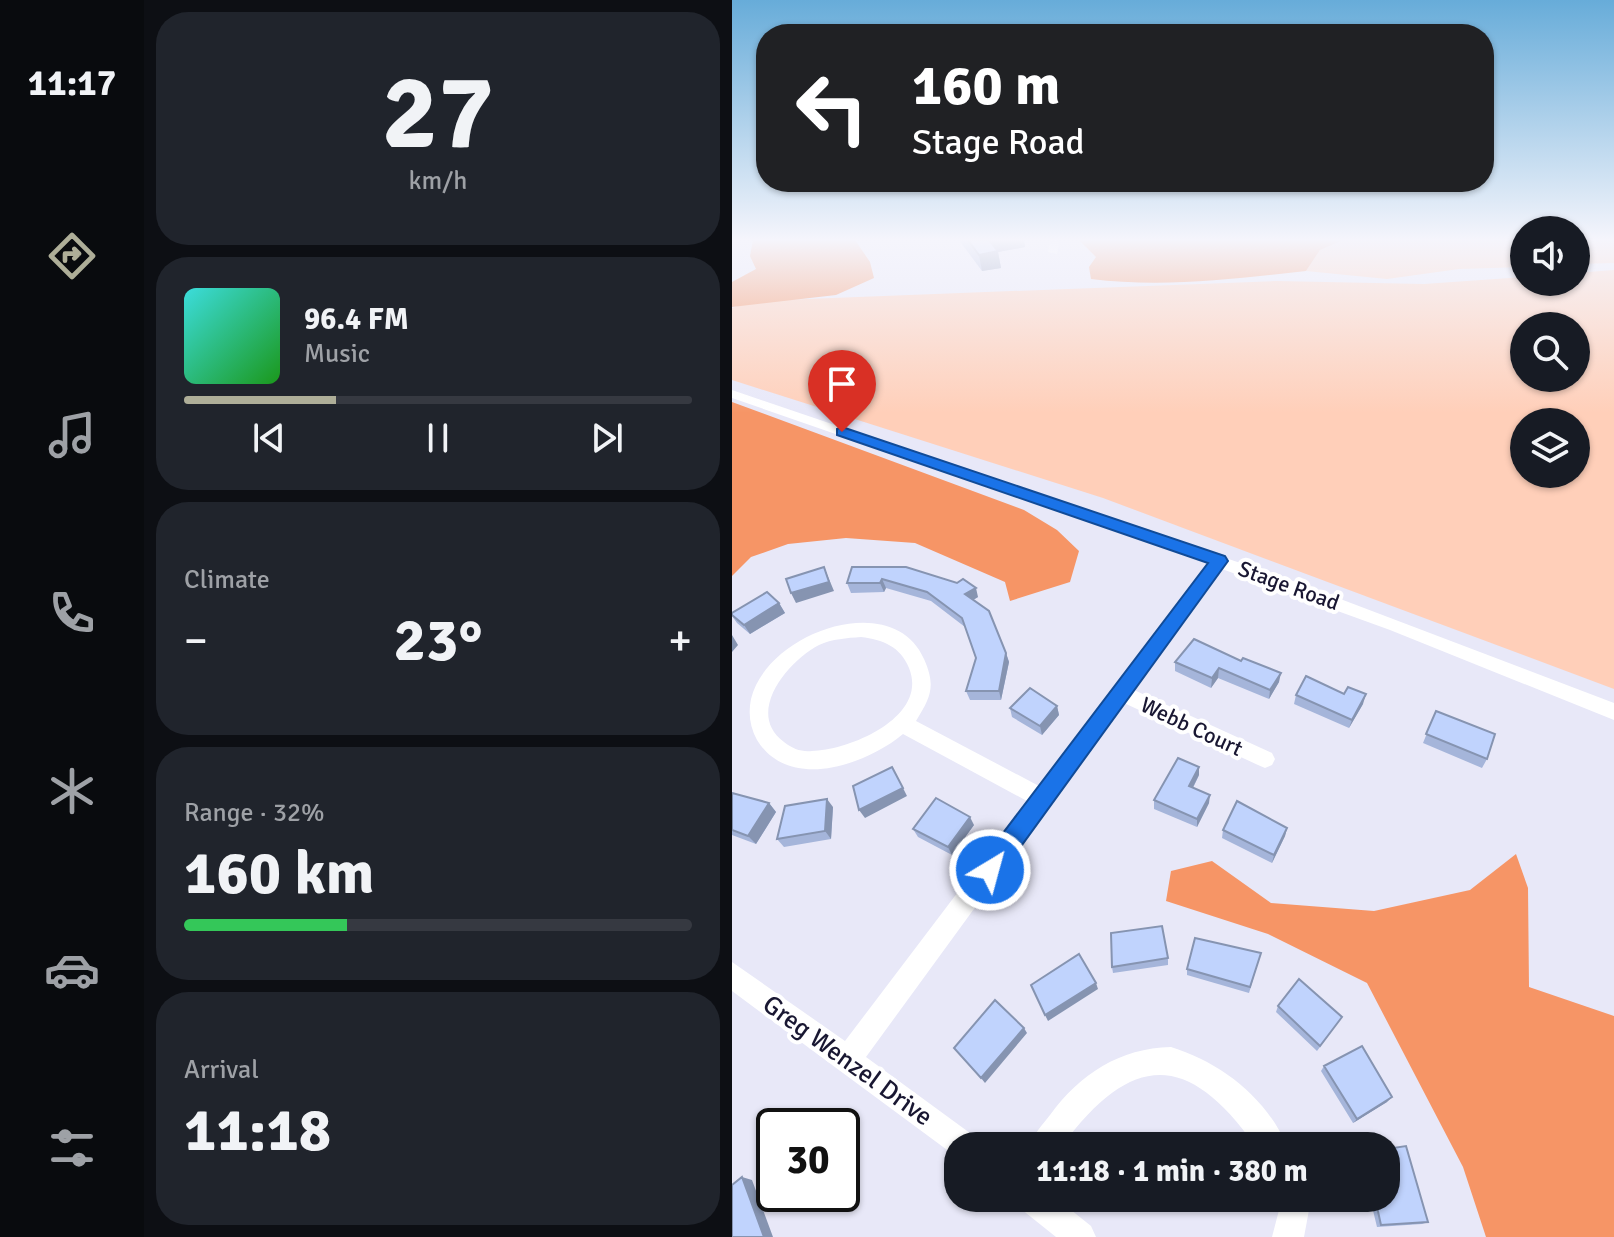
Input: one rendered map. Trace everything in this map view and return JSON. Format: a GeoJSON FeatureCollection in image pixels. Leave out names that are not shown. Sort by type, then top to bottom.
{"type":"FeatureCollection","features":[{"type":"Feature","properties":{"kind":"street","name":"Stage Road"},"geometry":{"type":"LineString","coordinates":[[732,394],[1219,561],[1479,655],[1614,712]]}},
{"type":"Feature","properties":{"kind":"street"},"geometry":{"type":"LineString","coordinates":[[848,1059],[1219,561]]}},
{"type":"Feature","properties":{"kind":"street"},"geometry":{"type":"LineString","coordinates":[[861,630],[894,637],[905,645],[921,666],[924,682],[921,695],[903,724],[850,754],[831,759],[794,760],[765,742],[755,726],[751,707],[761,684],[788,656],[823,637],[861,630]]}},
{"type":"Feature","properties":{"kind":"street","name":"Webb Court"},"geometry":{"type":"LineString","coordinates":[[1119,692],[1265,759]]}},
{"type":"Feature","properties":{"kind":"street"},"geometry":{"type":"LineString","coordinates":[[903,724],[1043,799]]}},
{"type":"Feature","properties":{"kind":"street","name":"Greg Wenzel Drive"},"geometry":{"type":"LineString","coordinates":[[732,975],[945,1132]]}},
{"type":"Feature","properties":{"kind":"street"},"geometry":{"type":"LineString","coordinates":[[1054,1132],[1091,1089],[1136,1064],[1164,1060],[1184,1062],[1216,1081],[1263,1132]]}},
{"type":"Feature","properties":{"kind":"street"},"geometry":{"type":"LineString","coordinates":[[1049,1212],[1080,1237]]}},
{"type":"Feature","properties":{"kind":"street"},"geometry":{"type":"LineString","coordinates":[[1288,1237],[1294,1212]]}},
{"type":"Feature","properties":{"kind":"shaded area"},"geometry":{"type":"Polygon","coordinates":[[[732,298],[812,298],[732,307],[732,298]]]}},
{"type":"Feature","properties":{"kind":"shaded area"},"geometry":{"type":"Polygon","coordinates":[[[839,298],[1614,298],[1614,689],[1103,498],[732,380],[732,308],[753,301],[839,298]]]}},
{"type":"Feature","properties":{"kind":"shaded area"},"geometry":{"type":"Polygon","coordinates":[[[732,402],[1024,510],[1057,530],[1079,551],[1070,582],[1010,601],[1005,582],[915,543],[846,538],[788,544],[751,557],[732,576],[732,402]]]}},
{"type":"Feature","properties":{"kind":"shaded area"},"geometry":{"type":"Polygon","coordinates":[[[1516,854],[1528,888],[1529,987],[1614,1016],[1614,1237],[1486,1237],[1463,1167],[1367,983],[1268,934],[1166,901],[1171,871],[1212,861],[1271,903],[1374,911],[1470,890],[1516,854]]]}},
{"type":"Feature","properties":{"kind":"building"},"geometry":{"type":"Polygon","coordinates":[[[824,567],[829,582],[791,593],[786,579],[824,567]]]}},
{"type":"Feature","properties":{"kind":"building"},"geometry":{"type":"Polygon","coordinates":[[[852,567],[906,567],[957,583],[963,579],[976,588],[965,594],[989,611],[1006,653],[999,691],[966,691],[976,658],[962,618],[927,592],[882,579],[880,583],[847,583],[852,567]]]}},
{"type":"Feature","properties":{"kind":"building"},"geometry":{"type":"Polygon","coordinates":[[[767,592],[779,603],[744,625],[732,615],[732,613],[767,592]]]}},
{"type":"Feature","properties":{"kind":"building"},"geometry":{"type":"Polygon","coordinates":[[[1194,639],[1241,661],[1243,658],[1281,673],[1270,690],[1219,668],[1212,678],[1175,662],[1194,639]]]}},
{"type":"Feature","properties":{"kind":"building"},"geometry":{"type":"Polygon","coordinates":[[[1306,676],[1344,694],[1348,687],[1366,694],[1352,720],[1296,695],[1306,676]]]}},
{"type":"Feature","properties":{"kind":"building"},"geometry":{"type":"Polygon","coordinates":[[[1030,688],[1057,706],[1040,726],[1010,708],[1030,688]]]}},
{"type":"Feature","properties":{"kind":"building"},"geometry":{"type":"Polygon","coordinates":[[[1436,711],[1495,734],[1487,759],[1426,734],[1436,711]]]}},
{"type":"Feature","properties":{"kind":"building"},"geometry":{"type":"Polygon","coordinates":[[[1178,758],[1199,767],[1189,786],[1210,795],[1197,819],[1154,800],[1178,758]]]}},
{"type":"Feature","properties":{"kind":"building"},"geometry":{"type":"Polygon","coordinates":[[[892,767],[903,788],[859,810],[853,786],[892,767]]]}},
{"type":"Feature","properties":{"kind":"building"},"geometry":{"type":"Polygon","coordinates":[[[732,793],[769,803],[748,836],[732,830],[732,793]]]}},
{"type":"Feature","properties":{"kind":"building"},"geometry":{"type":"Polygon","coordinates":[[[936,798],[970,817],[948,847],[913,829],[936,798]]]}},
{"type":"Feature","properties":{"kind":"building"},"geometry":{"type":"Polygon","coordinates":[[[827,799],[825,831],[777,839],[785,806],[827,799]]]}},
{"type":"Feature","properties":{"kind":"building"},"geometry":{"type":"Polygon","coordinates":[[[1237,801],[1287,828],[1274,855],[1223,830],[1237,801]]]}},
{"type":"Feature","properties":{"kind":"building"},"geometry":{"type":"Polygon","coordinates":[[[1162,926],[1168,958],[1112,967],[1111,933],[1162,926]]]}},
{"type":"Feature","properties":{"kind":"building"},"geometry":{"type":"Polygon","coordinates":[[[1195,938],[1261,953],[1250,987],[1187,969],[1195,938]]]}},
{"type":"Feature","properties":{"kind":"building"},"geometry":{"type":"Polygon","coordinates":[[[1079,954],[1096,983],[1045,1015],[1031,985],[1079,954]]]}},
{"type":"Feature","properties":{"kind":"building"},"geometry":{"type":"Polygon","coordinates":[[[1299,979],[1342,1017],[1320,1046],[1278,1006],[1299,979]]]}},
{"type":"Feature","properties":{"kind":"building"},"geometry":{"type":"Polygon","coordinates":[[[995,1000],[1024,1028],[981,1078],[954,1048],[995,1000]]]}},
{"type":"Feature","properties":{"kind":"building"},"geometry":{"type":"Polygon","coordinates":[[[1362,1046],[1392,1097],[1357,1119],[1324,1066],[1362,1046]]]}},
{"type":"Feature","properties":{"kind":"building"},"geometry":{"type":"Polygon","coordinates":[[[1406,1146],[1428,1222],[1381,1225],[1378,1212],[1400,1212],[1400,1147],[1406,1146]]]}},
{"type":"Feature","properties":{"kind":"building"},"geometry":{"type":"Polygon","coordinates":[[[742,1177],[764,1237],[732,1237],[732,1185],[742,1177]]]}},
{"type":"Feature","properties":{"kind":"route"},"geometry":{"type":"LineString","coordinates":[[842,432],[1219,561],[990,870]]}}]}
